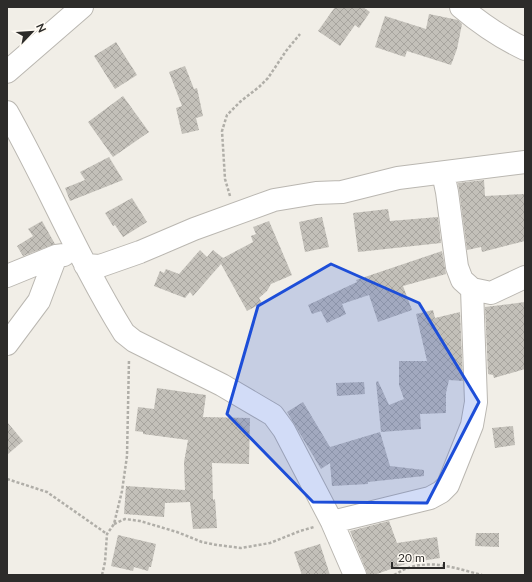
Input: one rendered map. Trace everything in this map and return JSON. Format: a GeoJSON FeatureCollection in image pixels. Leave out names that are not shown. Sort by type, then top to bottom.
{"type":"FeatureCollection","features":[{"type":"Feature","properties":{"kind":"street"},"geometry":{"type":"LineString","coordinates":[[7,72],[82,7]]}},
{"type":"Feature","properties":{"kind":"street"},"geometry":{"type":"LineString","coordinates":[[461,7],[478,22],[525,49]]}},
{"type":"Feature","properties":{"kind":"street"},"geometry":{"type":"LineString","coordinates":[[7,112],[82,258],[124,333],[134,341],[222,385],[273,415],[284,430],[332,522],[355,575]]}},
{"type":"Feature","properties":{"kind":"street"},"geometry":{"type":"LineString","coordinates":[[7,276],[56,256],[82,258],[100,266],[274,200],[316,193],[342,192],[398,178],[525,162]]}},
{"type":"Feature","properties":{"kind":"street"},"geometry":{"type":"LineString","coordinates":[[443,173],[457,267],[462,280],[472,289],[491,293],[525,277]]}},
{"type":"Feature","properties":{"kind":"street"},"geometry":{"type":"LineString","coordinates":[[7,344],[39,301],[56,256]]}},
{"type":"Feature","properties":{"kind":"street"},"geometry":{"type":"LineString","coordinates":[[332,522],[430,498],[448,485],[472,425],[476,402],[472,289]]}},
{"type":"Feature","properties":{"kind":"path"},"geometry":{"type":"LineString","coordinates":[[235,214],[224,179],[222,131],[227,115],[268,78],[286,51],[300,34]]}},
{"type":"Feature","properties":{"kind":"path"},"geometry":{"type":"LineString","coordinates":[[102,575],[105,562],[107,534],[114,524],[122,491],[127,456],[130,356],[134,341]]}},
{"type":"Feature","properties":{"kind":"path"},"geometry":{"type":"LineString","coordinates":[[7,479],[47,492],[107,534]]}},
{"type":"Feature","properties":{"kind":"path"},"geometry":{"type":"LineString","coordinates":[[114,524],[125,520],[140,521],[177,532],[202,542],[241,548],[270,543],[300,531],[332,522]]}},
{"type":"Feature","properties":{"kind":"path"},"geometry":{"type":"LineString","coordinates":[[394,575],[408,568],[424,565],[440,565],[482,575]]}},
{"type":"Feature","properties":{"kind":"highlighted area"},"geometry":{"type":"Polygon","coordinates":[[[331,264],[419,303],[479,402],[427,503],[313,502],[227,414],[258,306],[331,264]]]}},
{"type":"Feature","properties":{"kind":"building"},"geometry":{"type":"Polygon","coordinates":[[[335,7],[363,7],[370,12],[359,28],[355,25],[340,46],[318,31],[335,7]]]}},
{"type":"Feature","properties":{"kind":"building"},"geometry":{"type":"Polygon","coordinates":[[[429,14],[458,20],[462,24],[457,49],[451,65],[407,51],[405,57],[375,47],[385,16],[426,29],[429,14]]]}},
{"type":"Feature","properties":{"kind":"building"},"geometry":{"type":"Polygon","coordinates":[[[116,42],[137,75],[115,89],[94,56],[116,42]]]}},
{"type":"Feature","properties":{"kind":"building"},"geometry":{"type":"Polygon","coordinates":[[[185,66],[194,89],[197,88],[203,116],[196,118],[199,130],[182,134],[176,108],[182,106],[169,72],[185,66]]]}},
{"type":"Feature","properties":{"kind":"building"},"geometry":{"type":"Polygon","coordinates":[[[123,96],[149,132],[113,157],[88,122],[123,96]]]}},
{"type":"Feature","properties":{"kind":"building"},"geometry":{"type":"Polygon","coordinates":[[[109,157],[123,180],[70,201],[65,188],[85,180],[80,172],[109,157]]]}},
{"type":"Feature","properties":{"kind":"building"},"geometry":{"type":"Polygon","coordinates":[[[484,180],[485,196],[525,194],[525,241],[482,252],[481,247],[467,250],[458,183],[484,180]]]}},
{"type":"Feature","properties":{"kind":"building"},"geometry":{"type":"Polygon","coordinates":[[[132,198],[147,222],[123,237],[115,225],[113,226],[105,213],[132,198]]]}},
{"type":"Feature","properties":{"kind":"building"},"geometry":{"type":"Polygon","coordinates":[[[388,209],[390,221],[438,217],[441,243],[358,252],[353,213],[388,209]]]}},
{"type":"Feature","properties":{"kind":"building"},"geometry":{"type":"Polygon","coordinates":[[[322,217],[329,247],[305,252],[299,222],[322,217]]]}},
{"type":"Feature","properties":{"kind":"building"},"geometry":{"type":"Polygon","coordinates":[[[42,221],[55,244],[23,256],[17,246],[33,236],[28,229],[42,221]]]}},
{"type":"Feature","properties":{"kind":"building"},"geometry":{"type":"Polygon","coordinates":[[[269,221],[292,275],[271,284],[267,291],[259,298],[262,303],[247,311],[221,264],[193,296],[190,292],[185,298],[154,286],[160,271],[164,273],[166,269],[179,274],[200,250],[207,257],[213,250],[223,258],[253,242],[251,236],[256,234],[253,227],[269,221]]]}},
{"type":"Feature","properties":{"kind":"building"},"geometry":{"type":"Polygon","coordinates":[[[442,251],[446,274],[403,286],[412,310],[378,322],[369,295],[342,304],[346,314],[327,323],[321,311],[312,314],[308,305],[357,282],[356,280],[442,251]]]}},
{"type":"Feature","properties":{"kind":"building"},"geometry":{"type":"Polygon","coordinates":[[[525,302],[525,369],[494,378],[493,375],[488,374],[485,307],[525,302]]]}},
{"type":"Feature","properties":{"kind":"building"},"geometry":{"type":"Polygon","coordinates":[[[433,310],[435,318],[460,312],[463,381],[449,380],[446,393],[446,413],[420,414],[421,429],[381,432],[376,382],[378,381],[389,405],[404,399],[399,385],[399,361],[427,361],[416,314],[433,310]]]}},
{"type":"Feature","properties":{"kind":"building"},"geometry":{"type":"Polygon","coordinates":[[[364,382],[365,394],[337,396],[336,383],[364,382]]]}},
{"type":"Feature","properties":{"kind":"building"},"geometry":{"type":"Polygon","coordinates":[[[157,388],[206,395],[203,417],[250,418],[249,464],[212,463],[213,500],[215,499],[217,528],[193,529],[190,502],[165,503],[164,517],[124,514],[126,486],[185,490],[184,462],[188,440],[143,434],[143,432],[135,431],[138,407],[154,409],[157,388]]]}},
{"type":"Feature","properties":{"kind":"building"},"geometry":{"type":"Polygon","coordinates":[[[303,402],[330,447],[380,432],[390,466],[424,470],[424,476],[368,482],[368,484],[332,486],[330,463],[321,469],[287,412],[303,402]]]}},
{"type":"Feature","properties":{"kind":"building"},"geometry":{"type":"Polygon","coordinates":[[[7,422],[23,441],[7,455],[7,422]]]}},
{"type":"Feature","properties":{"kind":"building"},"geometry":{"type":"Polygon","coordinates":[[[513,426],[515,445],[495,448],[492,428],[513,426]]]}},
{"type":"Feature","properties":{"kind":"building"},"geometry":{"type":"Polygon","coordinates":[[[389,521],[397,543],[437,537],[440,558],[408,563],[374,575],[367,575],[350,531],[389,521]]]}},
{"type":"Feature","properties":{"kind":"building"},"geometry":{"type":"Polygon","coordinates":[[[476,533],[499,533],[499,547],[475,546],[476,533]]]}},
{"type":"Feature","properties":{"kind":"building"},"geometry":{"type":"Polygon","coordinates":[[[118,535],[156,544],[151,567],[149,567],[148,571],[134,567],[133,571],[111,566],[118,535]]]}},
{"type":"Feature","properties":{"kind":"building"},"geometry":{"type":"Polygon","coordinates":[[[320,544],[330,575],[302,575],[294,552],[320,544]]]}}]}
